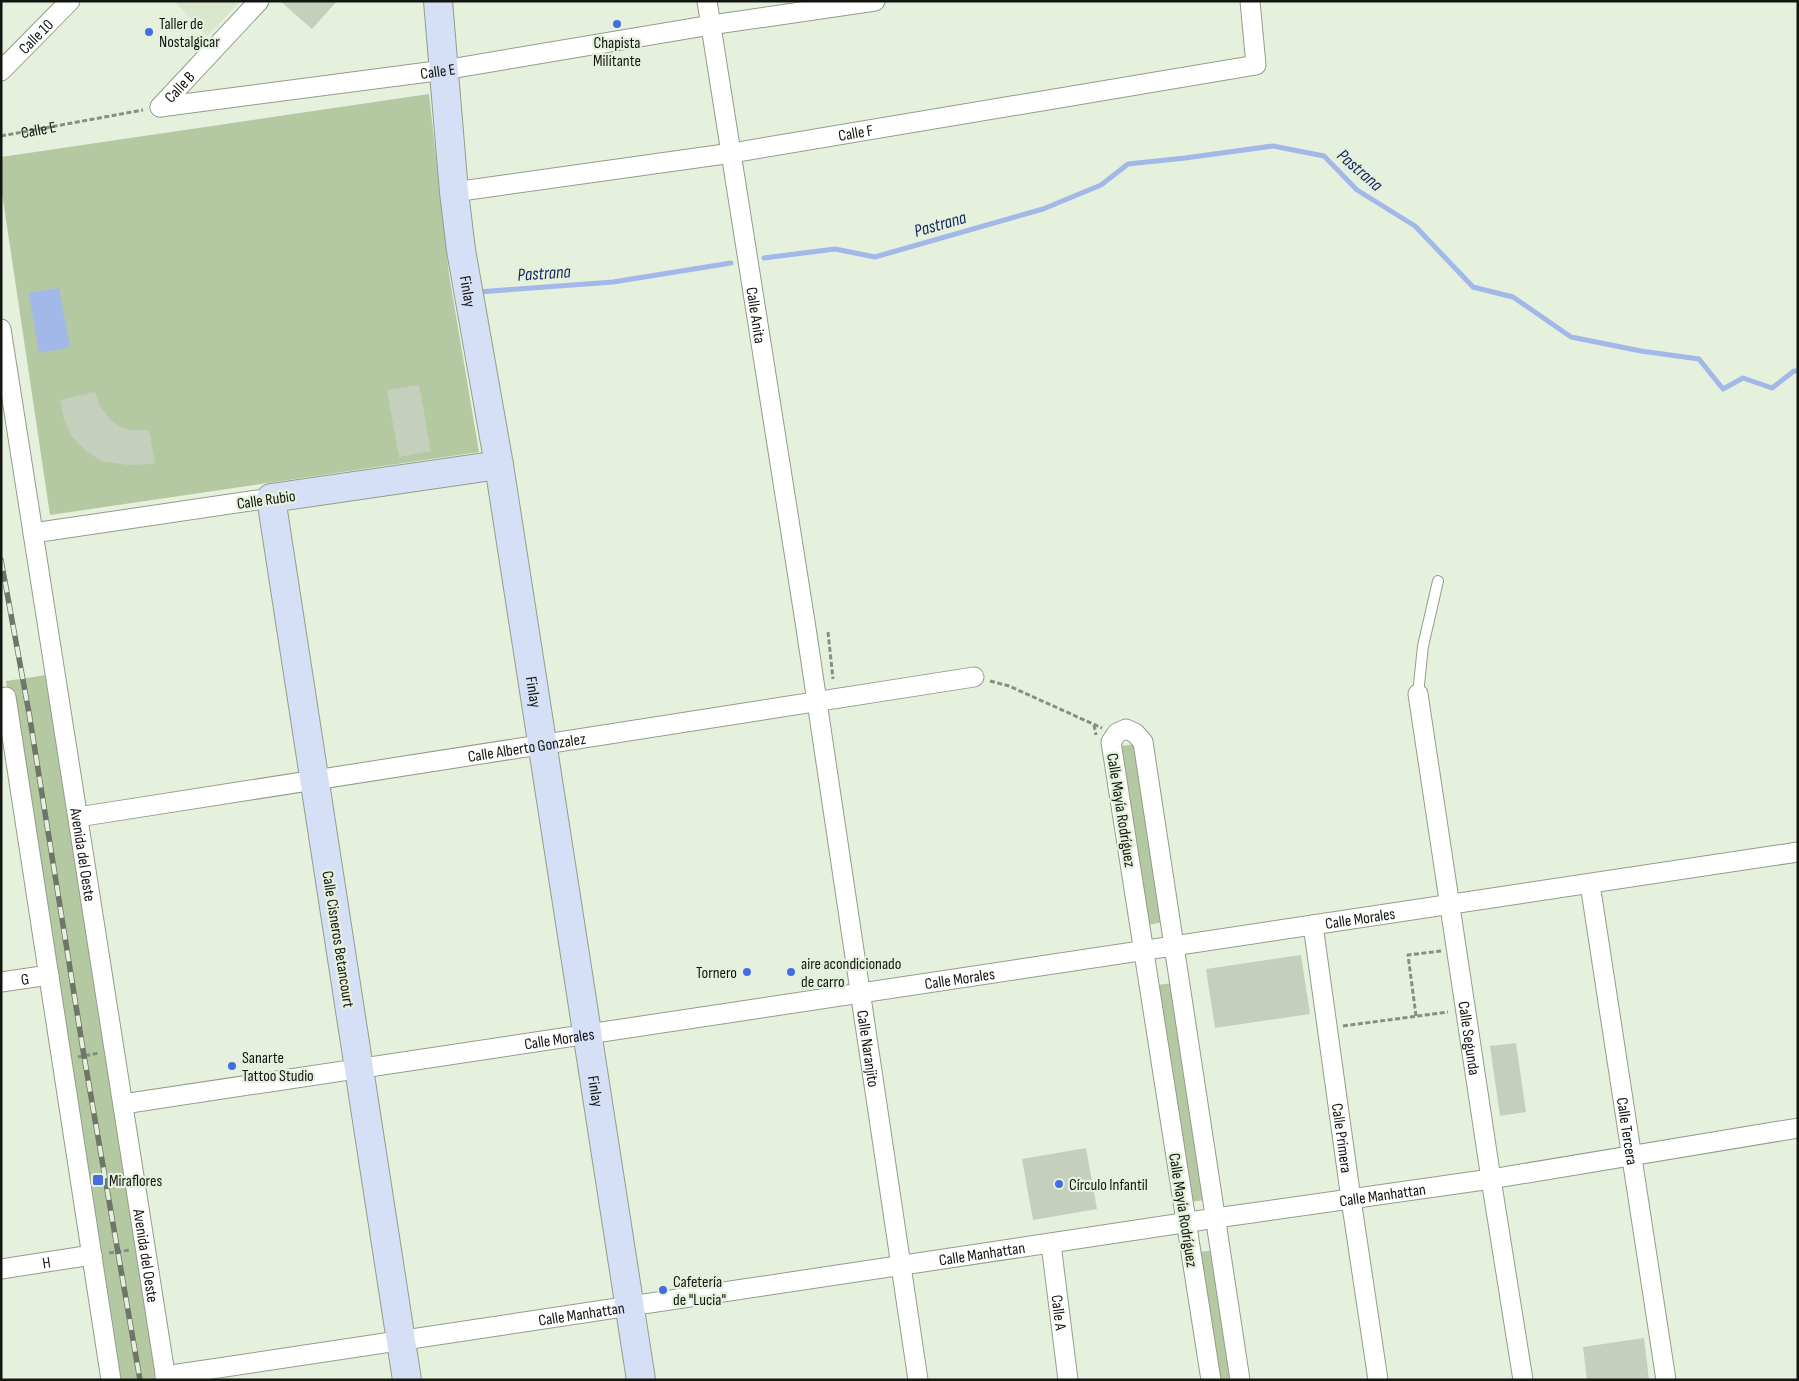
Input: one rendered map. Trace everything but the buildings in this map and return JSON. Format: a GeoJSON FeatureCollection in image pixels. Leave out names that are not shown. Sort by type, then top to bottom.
{"type":"FeatureCollection","features":[{"type":"Feature","properties":{"kind":"street","name":"Calle 10"},"geometry":{"type":"LineString","coordinates":[[1,71],[70,1]]}},
{"type":"Feature","properties":{"kind":"street","name":"Calle B"},"geometry":{"type":"LineString","coordinates":[[160,107],[259,1]]}},
{"type":"Feature","properties":{"kind":"street","name":"Finlay"},"geometry":{"type":"LineString","coordinates":[[438,1],[454,192],[461,250],[499,465],[641,1380]]}},
{"type":"Feature","properties":{"kind":"street","name":"Calle Anita"},"geometry":{"type":"LineString","coordinates":[[707,1],[806,628]]}},
{"type":"Feature","properties":{"kind":"street","name":"Calle E"},"geometry":{"type":"LineString","coordinates":[[160,107],[444,70],[875,1]]}},
{"type":"Feature","properties":{"kind":"street","name":"Calle F"},"geometry":{"type":"LineString","coordinates":[[454,192],[732,153],[1256,65],[1250,1]]}},
{"type":"Feature","properties":{"kind":"street","name":"Avenida del Oeste"},"geometry":{"type":"LineString","coordinates":[[1,329],[165,1378]]}},
{"type":"Feature","properties":{"kind":"street","name":"Calle Rubio"},"geometry":{"type":"LineString","coordinates":[[33,533],[499,465]]}},
{"type":"Feature","properties":{"kind":"street","name":"Calle Cisneros Betancourt"},"geometry":{"type":"LineString","coordinates":[[271,498],[407,1380]]}},
{"type":"Feature","properties":{"kind":"street","name":"Calle Naranjito"},"geometry":{"type":"LineString","coordinates":[[806,628],[918,1380]]}},
{"type":"Feature","properties":{"kind":"street","name":"Calle Alberto Gonzalez"},"geometry":{"type":"LineString","coordinates":[[78,817],[974,677]]}},
{"type":"Feature","properties":{"kind":"street","name":"Calle Segunda"},"geometry":{"type":"LineString","coordinates":[[1418,694],[1490,1179],[1523,1380]]}},
{"type":"Feature","properties":{"kind":"street"},"geometry":{"type":"LineString","coordinates":[[3,698],[49,975],[111,1380]]}},
{"type":"Feature","properties":{"kind":"street","name":"Calle Mayía Rodríguez"},"geometry":{"type":"LineString","coordinates":[[1211,1380],[1112,742],[1117,733],[1126,730],[1135,733],[1143,742],[1240,1380]]}},
{"type":"Feature","properties":{"kind":"street","name":"Calle Morales"},"geometry":{"type":"LineString","coordinates":[[123,1104],[1798,852]]}},
{"type":"Feature","properties":{"kind":"street","name":"Calle Tercera"},"geometry":{"type":"LineString","coordinates":[[1590,884],[1666,1380]]}},
{"type":"Feature","properties":{"kind":"street","name":"Calle Primera"},"geometry":{"type":"LineString","coordinates":[[1314,925],[1351,1199],[1378,1380]]}},
{"type":"Feature","properties":{"kind":"street","name":"G"},"geometry":{"type":"LineString","coordinates":[[1,982],[49,975]]}},
{"type":"Feature","properties":{"kind":"street","name":"Calle Manhattan"},"geometry":{"type":"LineString","coordinates":[[165,1378],[1216,1218],[1490,1179],[1798,1128]]}},
{"type":"Feature","properties":{"kind":"street","name":"Calle A"},"geometry":{"type":"LineString","coordinates":[[1051,1244],[1068,1380]]}},
{"type":"Feature","properties":{"kind":"street","name":"H"},"geometry":{"type":"LineString","coordinates":[[1,1269],[92,1255]]}},
{"type":"Feature","properties":{"kind":"lane"},"geometry":{"type":"LineString","coordinates":[[1418,694],[1423,646],[1438,581]]}},
{"type":"Feature","properties":{"kind":"path","name":"Calle E"},"geometry":{"type":"LineString","coordinates":[[1,136],[160,107]]}},
{"type":"Feature","properties":{"kind":"path"},"geometry":{"type":"LineString","coordinates":[[974,677],[1009,686],[1117,733]]}},
{"type":"Feature","properties":{"kind":"path"},"geometry":{"type":"LineString","coordinates":[[1416,1016],[1408,956],[1456,949]]}},
{"type":"Feature","properties":{"kind":"path"},"geometry":{"type":"LineString","coordinates":[[1328,1028],[1465,1009]]}},
{"type":"Feature","properties":{"kind":"path"},"geometry":{"type":"LineString","coordinates":[[62,1059],[114,1050]]}},
{"type":"Feature","properties":{"kind":"path"},"geometry":{"type":"LineString","coordinates":[[92,1255],[145,1248]]}},
{"type":"Feature","properties":{"kind":"shaded area"},"geometry":{"type":"Polygon","coordinates":[[[174,1],[241,1],[207,36],[174,1]]]}},
{"type":"Feature","properties":{"kind":"shaded area"},"geometry":{"type":"Polygon","coordinates":[[[429,94],[449,274],[479,452],[50,515],[1,186],[1,157],[429,94]]]}},
{"type":"Feature","properties":{"kind":"shaded area"},"geometry":{"type":"Polygon","coordinates":[[[47,675],[157,1380],[119,1380],[6,681],[47,675]]]}},
{"type":"Feature","properties":{"kind":"shaded area"},"geometry":{"type":"Polygon","coordinates":[[[1136,744],[1163,922],[1148,925],[1121,746],[1136,744]]]}},
{"type":"Feature","properties":{"kind":"shaded area"},"geometry":{"type":"Polygon","coordinates":[[[1173,983],[1205,1200],[1190,1202],[1157,985],[1173,983]]]}},
{"type":"Feature","properties":{"kind":"shaded area"},"geometry":{"type":"Polygon","coordinates":[[[1215,1250],[1234,1380],[1218,1380],[1200,1252],[1215,1250]]]}},
{"type":"Feature","properties":{"kind":"water"},"geometry":{"type":"Polygon","coordinates":[[[59,288],[70,347],[39,353],[29,293],[59,288]]]}},
{"type":"Feature","properties":{"kind":"waterway","name":"Pastrana"},"geometry":{"type":"LineString","coordinates":[[764,258],[835,249],[875,257],[1043,209],[1101,185],[1128,164],[1273,146],[1324,156],[1357,190],[1415,226],[1473,287],[1513,297],[1571,337],[1641,351],[1699,359],[1723,389],[1743,378],[1772,388],[1794,371],[1798,371]]}},
{"type":"Feature","properties":{"kind":"waterway","name":"Pastrana"},"geometry":{"type":"LineString","coordinates":[[478,292],[613,282],[731,263]]}},
{"type":"Feature","properties":{"kind":"railway"},"geometry":{"type":"LineString","coordinates":[[1,560],[29,713],[84,1056],[140,1380]]}},
{"type":"Feature","properties":{"kind":"place","name":"Chapista Militante"},"geometry":{"type":"Point","coordinates":[617,24]}},
{"type":"Feature","properties":{"kind":"place","name":"Taller de Nostalgicar"},"geometry":{"type":"Point","coordinates":[149,32]}},
{"type":"Feature","properties":{"kind":"place","name":"Tornero"},"geometry":{"type":"Point","coordinates":[747,972]}},
{"type":"Feature","properties":{"kind":"place","name":"aire acondicionado de carro"},"geometry":{"type":"Point","coordinates":[791,972]}},
{"type":"Feature","properties":{"kind":"place","name":"Sanarte Tattoo Studio"},"geometry":{"type":"Point","coordinates":[232,1066]}},
{"type":"Feature","properties":{"kind":"place","name":"Miraflores"},"geometry":{"type":"Point","coordinates":[98,1180]}},
{"type":"Feature","properties":{"kind":"place","name":"Círculo Infantil"},"geometry":{"type":"Point","coordinates":[1059,1184]}},
{"type":"Feature","properties":{"kind":"place","name":"Cafetería de \"Lucia\""},"geometry":{"type":"Point","coordinates":[663,1290]}}]}
